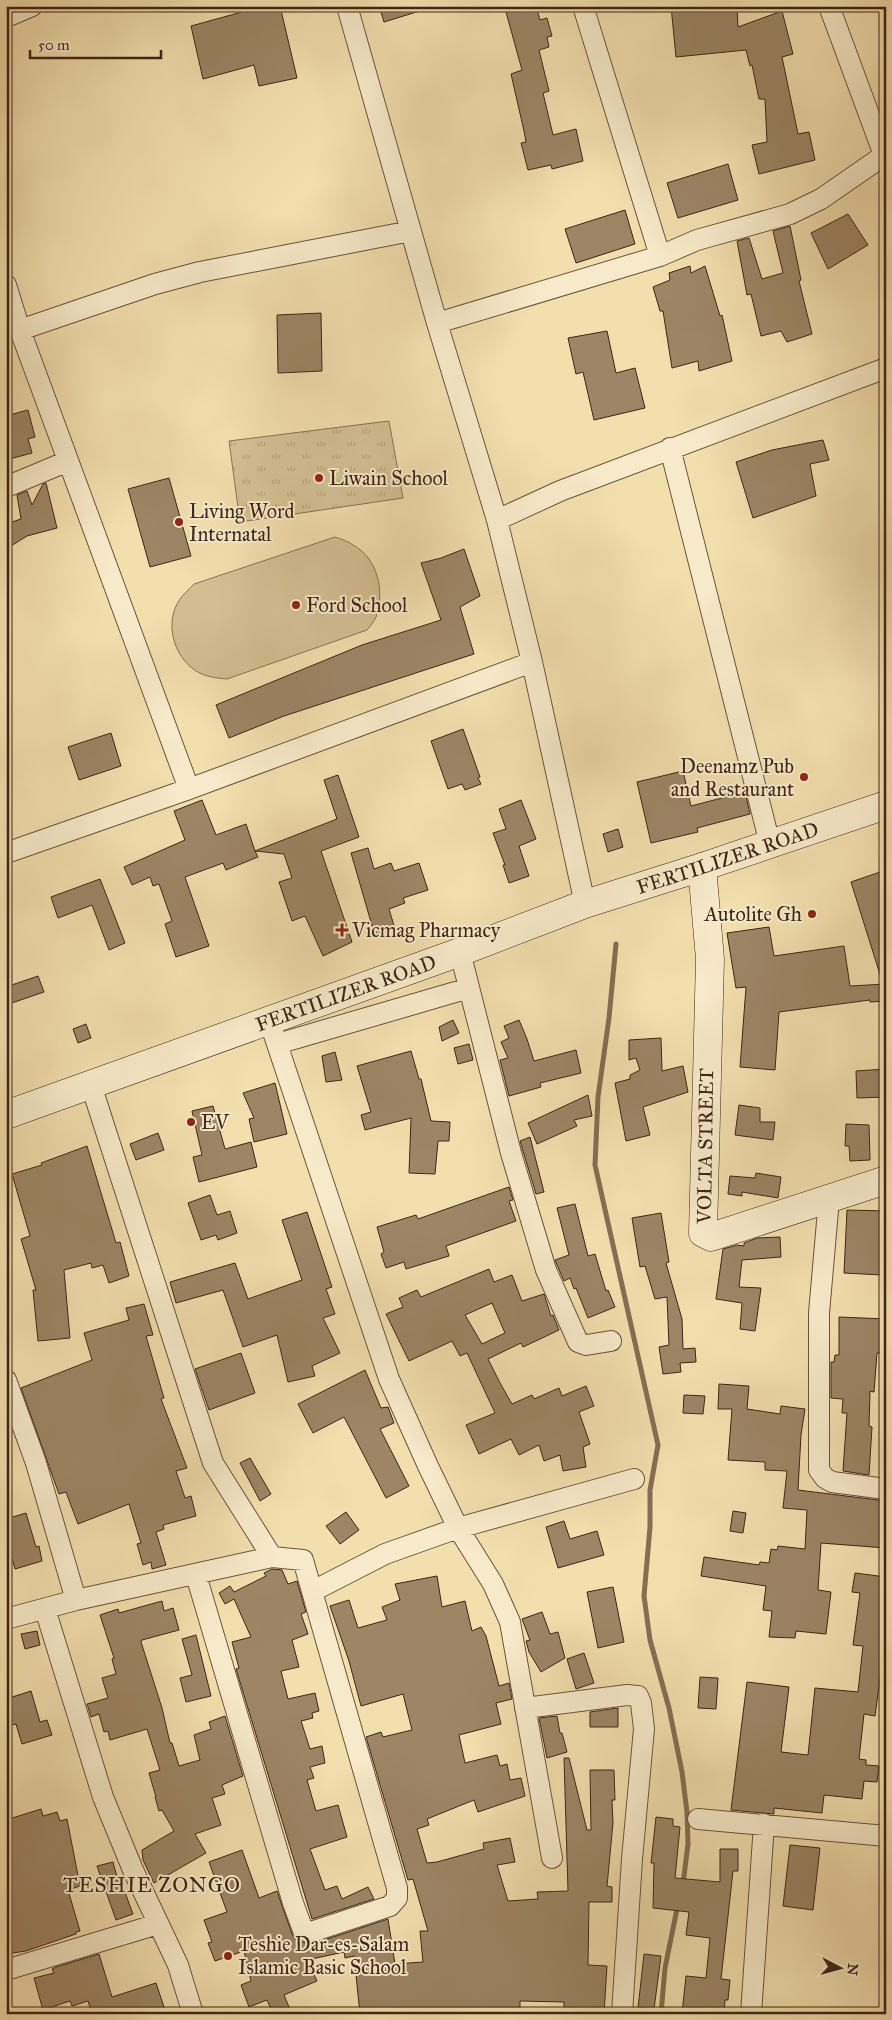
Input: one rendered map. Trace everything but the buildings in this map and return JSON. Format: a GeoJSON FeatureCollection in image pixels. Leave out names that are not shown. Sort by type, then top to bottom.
{"type":"FeatureCollection","features":[{"type":"Feature","properties":{"kind":"street"},"geometry":{"type":"LineString","coordinates":[[6,17],[32,6]]}},
{"type":"Feature","properties":{"kind":"street"},"geometry":{"type":"LineString","coordinates":[[347,6],[437,323],[497,520],[532,662],[584,904]]}},
{"type":"Feature","properties":{"kind":"street"},"geometry":{"type":"LineString","coordinates":[[583,6],[660,256]]}},
{"type":"Feature","properties":{"kind":"street"},"geometry":{"type":"LineString","coordinates":[[437,323],[660,256],[697,240],[790,214],[822,199],[885,154],[829,6]]}},
{"type":"Feature","properties":{"kind":"street"},"geometry":{"type":"LineString","coordinates":[[20,330],[155,284],[200,272],[411,231]]}},
{"type":"Feature","properties":{"kind":"street"},"geometry":{"type":"LineString","coordinates":[[8,297],[189,789]]}},
{"type":"Feature","properties":{"kind":"street"},"geometry":{"type":"LineString","coordinates":[[497,520],[560,491],[670,448],[886,368]]}},
{"type":"Feature","properties":{"kind":"street"},"geometry":{"type":"LineString","coordinates":[[670,448],[770,844]]}},
{"type":"Feature","properties":{"kind":"street"},"geometry":{"type":"LineString","coordinates":[[6,486],[68,460]]}},
{"type":"Feature","properties":{"kind":"street"},"geometry":{"type":"LineString","coordinates":[[6,854],[189,789],[532,662]]}},
{"type":"Feature","properties":{"kind":"street","name":"FERTILIZER ROAD"},"geometry":{"type":"LineString","coordinates":[[6,1115],[91,1085],[273,1032],[460,952],[584,904],[702,867],[886,805]]}},
{"type":"Feature","properties":{"kind":"street","name":"VOLTA STREET"},"geometry":{"type":"LineString","coordinates":[[702,867],[710,959],[703,1233],[711,1237],[886,1180]]}},
{"type":"Feature","properties":{"kind":"street"},"geometry":{"type":"LineString","coordinates":[[460,952],[511,1153],[546,1270],[578,1342],[586,1345],[611,1341]]}},
{"type":"Feature","properties":{"kind":"street"},"geometry":{"type":"LineString","coordinates":[[469,988],[273,1032],[389,1379],[458,1528],[493,1584],[510,1622],[552,1858]]}},
{"type":"Feature","properties":{"kind":"street"},"geometry":{"type":"LineString","coordinates":[[91,1085],[213,1463],[272,1557]]}},
{"type":"Feature","properties":{"kind":"street"},"geometry":{"type":"LineString","coordinates":[[829,1200],[819,1314],[819,1470],[825,1478],[832,1482],[886,1489]]}},
{"type":"Feature","properties":{"kind":"street"},"geometry":{"type":"LineString","coordinates":[[6,1380],[36,1463],[76,1600]]}},
{"type":"Feature","properties":{"kind":"street"},"geometry":{"type":"LineString","coordinates":[[313,1591],[385,1554],[458,1528],[634,1479]]}},
{"type":"Feature","properties":{"kind":"street"},"geometry":{"type":"LineString","coordinates":[[6,1618],[76,1600],[272,1557],[303,1560],[398,1888],[397,1898],[390,1906],[306,1932],[303,1930],[293,1903],[196,1575]]}},
{"type":"Feature","properties":{"kind":"street"},"geometry":{"type":"LineString","coordinates":[[45,1609],[103,1796],[133,1870],[178,1965],[193,2014]]}},
{"type":"Feature","properties":{"kind":"street"},"geometry":{"type":"LineString","coordinates":[[525,1708],[627,1695],[638,1696],[641,1703],[644,1729],[632,1859],[622,2014]]}},
{"type":"Feature","properties":{"kind":"street"},"geometry":{"type":"LineString","coordinates":[[698,1819],[886,1836]]}},
{"type":"Feature","properties":{"kind":"street"},"geometry":{"type":"LineString","coordinates":[[751,2014],[764,1824]]}},
{"type":"Feature","properties":{"kind":"street"},"geometry":{"type":"LineString","coordinates":[[6,1970],[158,1924]]}},
{"type":"Feature","properties":{"kind":"green space"},"geometry":{"type":"Polygon","coordinates":[[[389,421],[403,498],[240,522],[229,441],[389,421]]]}},
{"type":"Feature","properties":{"kind":"green space"},"geometry":{"type":"Polygon","coordinates":[[[335,537],[349,542],[362,551],[374,567],[379,587],[379,607],[375,619],[367,630],[227,679],[211,677],[196,671],[188,665],[177,648],[172,628],[175,608],[183,595],[194,584],[335,537]]]}},
{"type":"Feature","properties":{"kind":"waterway"},"geometry":{"type":"LineString","coordinates":[[616,944],[609,1018],[598,1097],[595,1165],[658,1445],[650,1490],[650,1527],[644,1596],[650,1640],[669,1708],[682,1772],[687,1812],[688,1844],[683,1884]]}},
{"type":"Feature","properties":{"kind":"waterway"},"geometry":{"type":"LineString","coordinates":[[661,2014],[665,1968],[678,1904]]}},
{"type":"Feature","properties":{"kind":"place","name":"Liwain School"},"geometry":{"type":"Point","coordinates":[319,478]}},
{"type":"Feature","properties":{"kind":"place","name":"Living Word Internatal"},"geometry":{"type":"Point","coordinates":[179,522]}},
{"type":"Feature","properties":{"kind":"place","name":"Ford School"},"geometry":{"type":"Point","coordinates":[296,605]}},
{"type":"Feature","properties":{"kind":"place","name":"Deenamz Pub and Restaurant"},"geometry":{"type":"Point","coordinates":[804,777]}},
{"type":"Feature","properties":{"kind":"place","name":"Autolite Gh"},"geometry":{"type":"Point","coordinates":[812,914]}},
{"type":"Feature","properties":{"kind":"place","name":"Vicmag Pharmacy"},"geometry":{"type":"Point","coordinates":[342,930]}},
{"type":"Feature","properties":{"kind":"place","name":"EV"},"geometry":{"type":"Point","coordinates":[191,1122]}},
{"type":"Feature","properties":{"kind":"place","name":"Teshie Dar-es-Salam Islamic Basic School"},"geometry":{"type":"Point","coordinates":[228,1956]}},
{"type":"Feature","properties":{"kind":"district","name":"TESHIE ZONGO"},"geometry":{"type":"Point","coordinates":[152,1885]}}]}
